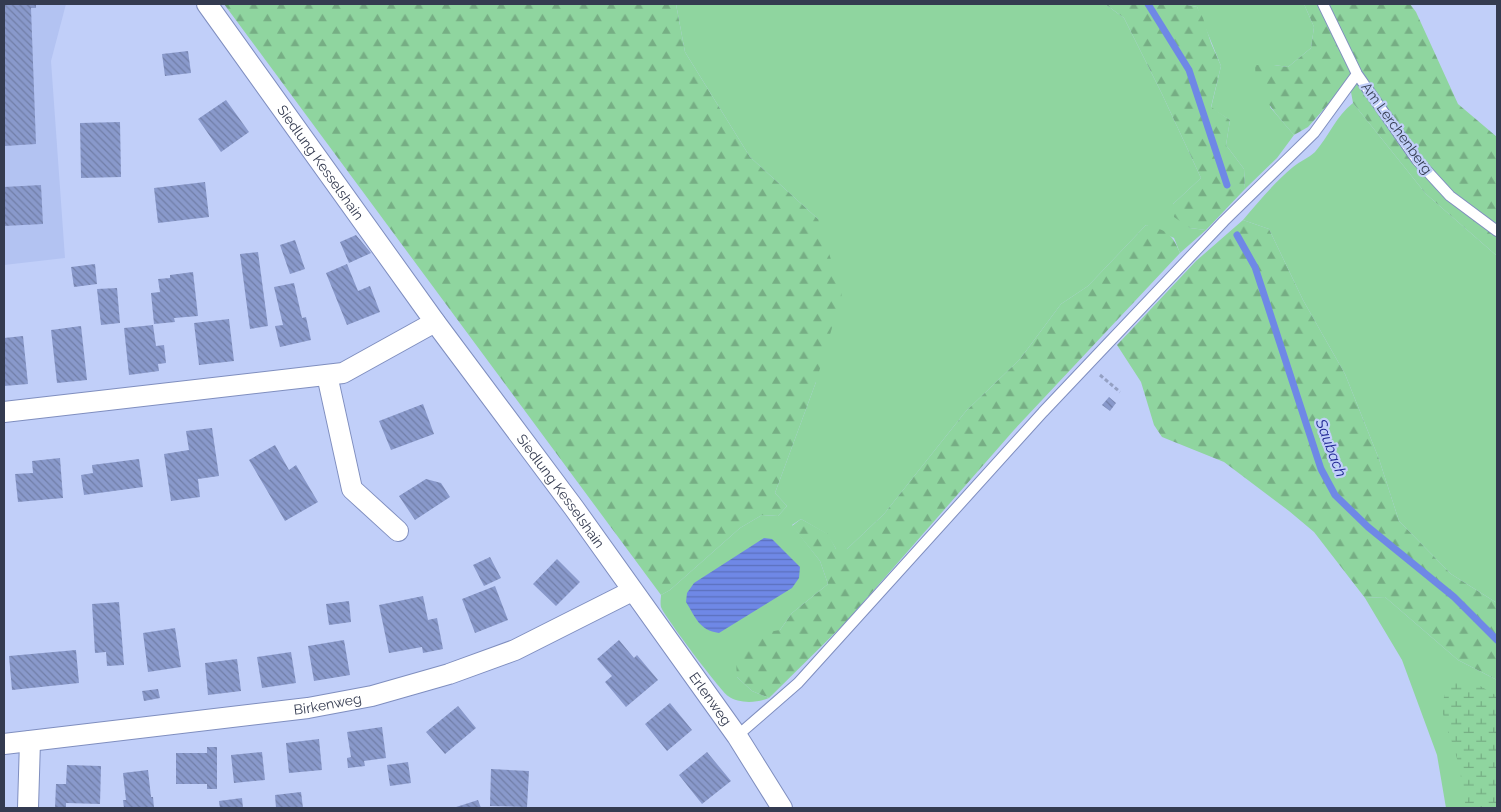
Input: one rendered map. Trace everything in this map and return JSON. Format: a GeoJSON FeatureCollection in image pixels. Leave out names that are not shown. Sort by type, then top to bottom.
{"type":"FeatureCollection","features":[{"type":"Feature","properties":{"kind":"street","name":"Siedlung Kesselshain"},"geometry":{"type":"LineString","coordinates":[[206,4],[435,322],[574,508],[632,591]]}},
{"type":"Feature","properties":{"kind":"street"},"geometry":{"type":"LineString","coordinates":[[4,412],[343,373],[435,322]]}},
{"type":"Feature","properties":{"kind":"street"},"geometry":{"type":"LineString","coordinates":[[327,375],[352,489],[398,531]]}},
{"type":"Feature","properties":{"kind":"street","name":"Erlenweg"},"geometry":{"type":"LineString","coordinates":[[632,591],[737,736],[782,808]]}},
{"type":"Feature","properties":{"kind":"street","name":"Birkenweg"},"geometry":{"type":"LineString","coordinates":[[4,744],[308,708],[372,696],[449,674],[515,650],[632,591]]}},
{"type":"Feature","properties":{"kind":"street"},"geometry":{"type":"LineString","coordinates":[[28,808],[30,741]]}},
{"type":"Feature","properties":{"kind":"lane","name":"Am Lerchenberg"},"geometry":{"type":"LineString","coordinates":[[1323,4],[1357,74],[1417,160],[1450,196],[1497,231]]}},
{"type":"Feature","properties":{"kind":"lane"},"geometry":{"type":"LineString","coordinates":[[737,736],[798,683],[1043,412],[1224,221],[1314,133],[1357,74]]}},
{"type":"Feature","properties":{"kind":"path"},"geometry":{"type":"LineString","coordinates":[[1088,365],[1120,392]]}},
{"type":"Feature","properties":{"kind":"shaded area"},"geometry":{"type":"Polygon","coordinates":[[[4,4],[66,4],[51,61],[65,258],[4,265],[4,4]]]}},
{"type":"Feature","properties":{"kind":"green space"},"geometry":{"type":"Polygon","coordinates":[[[224,4],[676,4],[685,52],[750,157],[818,219],[842,294],[816,382],[775,493],[787,506],[778,516],[762,515],[740,528],[670,590],[661,595],[224,4]]]}},
{"type":"Feature","properties":{"kind":"green space"},"geometry":{"type":"Polygon","coordinates":[[[676,4],[1105,4],[1124,18],[1201,178],[1173,204],[1190,228],[1206,230],[1180,253],[1174,238],[1146,225],[1088,286],[1061,304],[1020,359],[966,411],[884,514],[847,549],[836,549],[827,534],[801,519],[792,525],[820,561],[828,584],[792,613],[780,630],[737,662],[737,677],[752,691],[769,698],[754,702],[732,699],[723,691],[664,613],[661,607],[661,595],[670,590],[740,528],[762,515],[778,516],[787,506],[775,493],[816,382],[818,219],[750,157],[685,52],[676,4]]]}},
{"type":"Feature","properties":{"kind":"green space"},"geometry":{"type":"Polygon","coordinates":[[[1105,4],[1182,4],[1197,7],[1203,18],[1221,66],[1211,107],[1230,120],[1226,145],[1244,169],[1245,189],[1206,230],[1190,228],[1174,217],[1173,204],[1201,178],[1124,18],[1105,4]]]}},
{"type":"Feature","properties":{"kind":"green space"},"geometry":{"type":"Polygon","coordinates":[[[1182,4],[1304,4],[1314,27],[1311,48],[1288,67],[1274,65],[1270,107],[1294,135],[1277,158],[1245,189],[1244,169],[1226,145],[1230,120],[1211,108],[1221,66],[1197,7],[1182,4]]]}},
{"type":"Feature","properties":{"kind":"green space"},"geometry":{"type":"Polygon","coordinates":[[[1304,4],[1410,4],[1416,12],[1458,104],[1497,137],[1497,256],[1426,194],[1353,103],[1349,81],[1308,127],[1294,135],[1274,111],[1259,85],[1255,65],[1288,67],[1311,48],[1314,27],[1304,4]]]}},
{"type":"Feature","properties":{"kind":"green space"},"geometry":{"type":"Polygon","coordinates":[[[1353,103],[1426,194],[1497,256],[1497,603],[1451,574],[1399,521],[1379,459],[1345,374],[1303,300],[1269,229],[1243,220],[1286,173],[1315,152],[1337,120],[1353,103]]]}},
{"type":"Feature","properties":{"kind":"green space"},"geometry":{"type":"Polygon","coordinates":[[[1243,220],[1269,229],[1303,300],[1345,374],[1379,459],[1399,521],[1451,574],[1497,603],[1497,680],[1458,660],[1385,597],[1365,598],[1314,532],[1289,511],[1224,462],[1162,437],[1154,425],[1141,382],[1117,345],[1196,261],[1243,220]]]}},
{"type":"Feature","properties":{"kind":"green space"},"geometry":{"type":"Polygon","coordinates":[[[1146,225],[1168,233],[1180,253],[1014,430],[845,623],[769,698],[752,691],[737,677],[736,662],[745,649],[768,632],[780,630],[792,613],[828,584],[820,561],[792,526],[801,519],[828,534],[836,549],[847,549],[884,514],[966,411],[1020,359],[1061,304],[1088,286],[1146,225]]]}},
{"type":"Feature","properties":{"kind":"green space"},"geometry":{"type":"Polygon","coordinates":[[[1385,597],[1458,660],[1497,680],[1497,808],[1446,808],[1437,755],[1402,660],[1365,598],[1385,597]]]}},
{"type":"Feature","properties":{"kind":"green space"},"geometry":{"type":"Polygon","coordinates":[[[1472,681],[1497,696],[1497,808],[1466,808],[1458,761],[1444,718],[1443,701],[1446,691],[1452,682],[1472,681]]]}},
{"type":"Feature","properties":{"kind":"water"},"geometry":{"type":"Polygon","coordinates":[[[764,538],[772,539],[800,567],[799,578],[792,588],[719,633],[702,626],[686,602],[687,593],[694,583],[764,538]]]}},
{"type":"Feature","properties":{"kind":"building"},"geometry":{"type":"Polygon","coordinates":[[[4,4],[36,4],[36,8],[31,8],[36,144],[5,146],[4,4]]]}},
{"type":"Feature","properties":{"kind":"building"},"geometry":{"type":"Polygon","coordinates":[[[188,51],[191,73],[165,76],[162,54],[188,51]]]}},
{"type":"Feature","properties":{"kind":"building"},"geometry":{"type":"Polygon","coordinates":[[[226,100],[249,132],[221,152],[198,119],[226,100]]]}},
{"type":"Feature","properties":{"kind":"building"},"geometry":{"type":"Polygon","coordinates":[[[120,122],[121,177],[81,178],[80,123],[120,122]]]}},
{"type":"Feature","properties":{"kind":"building"},"geometry":{"type":"Polygon","coordinates":[[[205,182],[209,217],[158,223],[154,188],[205,182]]]}},
{"type":"Feature","properties":{"kind":"building"},"geometry":{"type":"Polygon","coordinates":[[[41,185],[43,224],[4,226],[4,187],[41,185]]]}},
{"type":"Feature","properties":{"kind":"building"},"geometry":{"type":"Polygon","coordinates":[[[356,235],[371,253],[349,263],[340,242],[356,235]]]}},
{"type":"Feature","properties":{"kind":"building"},"geometry":{"type":"Polygon","coordinates":[[[295,240],[305,269],[290,274],[280,245],[295,240]]]}},
{"type":"Feature","properties":{"kind":"building"},"geometry":{"type":"Polygon","coordinates":[[[258,252],[268,326],[250,329],[240,254],[258,252]]]}},
{"type":"Feature","properties":{"kind":"building"},"geometry":{"type":"Polygon","coordinates":[[[95,264],[97,284],[74,287],[71,267],[95,264]]]}},
{"type":"Feature","properties":{"kind":"building"},"geometry":{"type":"Polygon","coordinates":[[[347,264],[358,291],[370,286],[380,312],[347,325],[326,273],[347,264]]]}},
{"type":"Feature","properties":{"kind":"building"},"geometry":{"type":"Polygon","coordinates":[[[193,272],[198,316],[174,318],[175,322],[154,324],[151,293],[160,292],[158,279],[170,278],[170,275],[193,272]]]}},
{"type":"Feature","properties":{"kind":"building"},"geometry":{"type":"Polygon","coordinates":[[[294,283],[302,318],[306,317],[311,340],[280,347],[275,326],[283,325],[274,287],[294,283]]]}},
{"type":"Feature","properties":{"kind":"building"},"geometry":{"type":"Polygon","coordinates":[[[117,288],[120,323],[101,325],[97,289],[117,288]]]}},
{"type":"Feature","properties":{"kind":"building"},"geometry":{"type":"Polygon","coordinates":[[[229,319],[234,361],[199,365],[194,323],[229,319]]]}},
{"type":"Feature","properties":{"kind":"building"},"geometry":{"type":"Polygon","coordinates":[[[153,325],[156,346],[164,345],[166,363],[158,364],[159,371],[129,375],[124,328],[153,325]]]}},
{"type":"Feature","properties":{"kind":"building"},"geometry":{"type":"Polygon","coordinates":[[[81,326],[87,380],[57,383],[51,330],[81,326]]]}},
{"type":"Feature","properties":{"kind":"building"},"geometry":{"type":"Polygon","coordinates":[[[23,336],[28,384],[4,386],[4,338],[23,336]]]}},
{"type":"Feature","properties":{"kind":"building"},"geometry":{"type":"Polygon","coordinates":[[[1109,397],[1116,403],[1110,411],[1102,405],[1109,397]]]}},
{"type":"Feature","properties":{"kind":"building"},"geometry":{"type":"Polygon","coordinates":[[[423,404],[434,434],[391,450],[379,421],[423,404]]]}},
{"type":"Feature","properties":{"kind":"building"},"geometry":{"type":"Polygon","coordinates":[[[212,428],[219,476],[198,479],[200,497],[171,501],[164,454],[189,450],[186,431],[212,428]]]}},
{"type":"Feature","properties":{"kind":"building"},"geometry":{"type":"Polygon","coordinates":[[[275,445],[289,470],[296,465],[318,502],[285,521],[249,460],[275,445]]]}},
{"type":"Feature","properties":{"kind":"building"},"geometry":{"type":"Polygon","coordinates":[[[60,458],[63,498],[18,502],[15,474],[33,473],[32,461],[60,458]]]}},
{"type":"Feature","properties":{"kind":"building"},"geometry":{"type":"Polygon","coordinates":[[[139,459],[143,487],[84,495],[81,475],[93,473],[92,465],[139,459]]]}},
{"type":"Feature","properties":{"kind":"building"},"geometry":{"type":"Polygon","coordinates":[[[426,479],[441,483],[450,497],[415,520],[399,496],[426,479]]]}},
{"type":"Feature","properties":{"kind":"building"},"geometry":{"type":"Polygon","coordinates":[[[490,557],[501,578],[484,586],[473,565],[490,557]]]}},
{"type":"Feature","properties":{"kind":"building"},"geometry":{"type":"Polygon","coordinates":[[[557,559],[580,582],[556,606],[533,584],[557,559]]]}},
{"type":"Feature","properties":{"kind":"building"},"geometry":{"type":"Polygon","coordinates":[[[495,586],[508,620],[475,633],[462,599],[495,586]]]}},
{"type":"Feature","properties":{"kind":"building"},"geometry":{"type":"Polygon","coordinates":[[[423,596],[428,620],[437,618],[443,649],[423,653],[422,647],[389,653],[379,605],[423,596]]]}},
{"type":"Feature","properties":{"kind":"building"},"geometry":{"type":"Polygon","coordinates":[[[349,601],[351,622],[329,625],[326,604],[349,601]]]}},
{"type":"Feature","properties":{"kind":"building"},"geometry":{"type":"Polygon","coordinates":[[[119,602],[124,665],[107,666],[106,652],[95,653],[92,604],[119,602]]]}},
{"type":"Feature","properties":{"kind":"building"},"geometry":{"type":"Polygon","coordinates":[[[175,628],[181,667],[148,672],[143,633],[175,628]]]}},
{"type":"Feature","properties":{"kind":"building"},"geometry":{"type":"Polygon","coordinates":[[[344,640],[350,675],[314,681],[308,646],[344,640]]]}},
{"type":"Feature","properties":{"kind":"building"},"geometry":{"type":"Polygon","coordinates":[[[619,640],[634,658],[637,655],[658,680],[626,707],[605,682],[612,676],[597,659],[619,640]]]}},
{"type":"Feature","properties":{"kind":"building"},"geometry":{"type":"Polygon","coordinates":[[[76,650],[79,683],[12,690],[9,656],[76,650]]]}},
{"type":"Feature","properties":{"kind":"building"},"geometry":{"type":"Polygon","coordinates":[[[291,652],[296,683],[262,688],[257,657],[291,652]]]}},
{"type":"Feature","properties":{"kind":"building"},"geometry":{"type":"Polygon","coordinates":[[[237,659],[241,691],[208,695],[205,663],[237,659]]]}},
{"type":"Feature","properties":{"kind":"building"},"geometry":{"type":"Polygon","coordinates":[[[158,689],[160,698],[144,701],[142,691],[158,689]]]}},
{"type":"Feature","properties":{"kind":"building"},"geometry":{"type":"Polygon","coordinates":[[[670,703],[692,730],[667,751],[645,724],[670,703]]]}},
{"type":"Feature","properties":{"kind":"building"},"geometry":{"type":"Polygon","coordinates":[[[458,706],[476,728],[445,754],[426,732],[458,706]]]}},
{"type":"Feature","properties":{"kind":"building"},"geometry":{"type":"Polygon","coordinates":[[[382,727],[386,758],[364,761],[365,766],[348,768],[347,758],[351,757],[347,732],[382,727]]]}},
{"type":"Feature","properties":{"kind":"building"},"geometry":{"type":"Polygon","coordinates":[[[319,739],[322,770],[289,773],[286,743],[319,739]]]}},
{"type":"Feature","properties":{"kind":"building"},"geometry":{"type":"Polygon","coordinates":[[[207,747],[217,747],[217,789],[207,789],[207,784],[176,784],[176,753],[207,753],[207,747]]]}},
{"type":"Feature","properties":{"kind":"building"},"geometry":{"type":"Polygon","coordinates":[[[262,752],[265,780],[234,783],[231,755],[262,752]]]}},
{"type":"Feature","properties":{"kind":"building"},"geometry":{"type":"Polygon","coordinates":[[[707,752],[731,781],[702,804],[679,775],[707,752]]]}},
{"type":"Feature","properties":{"kind":"building"},"geometry":{"type":"Polygon","coordinates":[[[408,762],[411,783],[390,786],[387,765],[408,762]]]}},
{"type":"Feature","properties":{"kind":"building"},"geometry":{"type":"Polygon","coordinates":[[[67,765],[101,766],[100,804],[66,803],[66,808],[55,808],[56,784],[66,784],[67,765]]]}},
{"type":"Feature","properties":{"kind":"building"},"geometry":{"type":"Polygon","coordinates":[[[491,769],[529,771],[527,807],[490,806],[491,769]]]}},
{"type":"Feature","properties":{"kind":"building"},"geometry":{"type":"Polygon","coordinates":[[[148,770],[154,808],[124,808],[123,800],[126,800],[123,773],[148,770]]]}},
{"type":"Feature","properties":{"kind":"building"},"geometry":{"type":"Polygon","coordinates":[[[301,792],[303,808],[276,808],[275,795],[301,792]]]}},
{"type":"Feature","properties":{"kind":"building"},"geometry":{"type":"Polygon","coordinates":[[[242,798],[243,808],[220,808],[219,801],[242,798]]]}},
{"type":"Feature","properties":{"kind":"building"},"geometry":{"type":"Polygon","coordinates":[[[478,800],[481,808],[453,808],[478,800]]]}},
{"type":"Feature","properties":{"kind":"waterway","name":"Saubach"},"geometry":{"type":"LineString","coordinates":[[1148,4],[1189,70],[1227,185]]}},
{"type":"Feature","properties":{"kind":"waterway","name":"Saubach"},"geometry":{"type":"LineString","coordinates":[[1237,235],[1255,267],[1321,469],[1335,495],[1368,527],[1454,597],[1497,640]]}}]}
